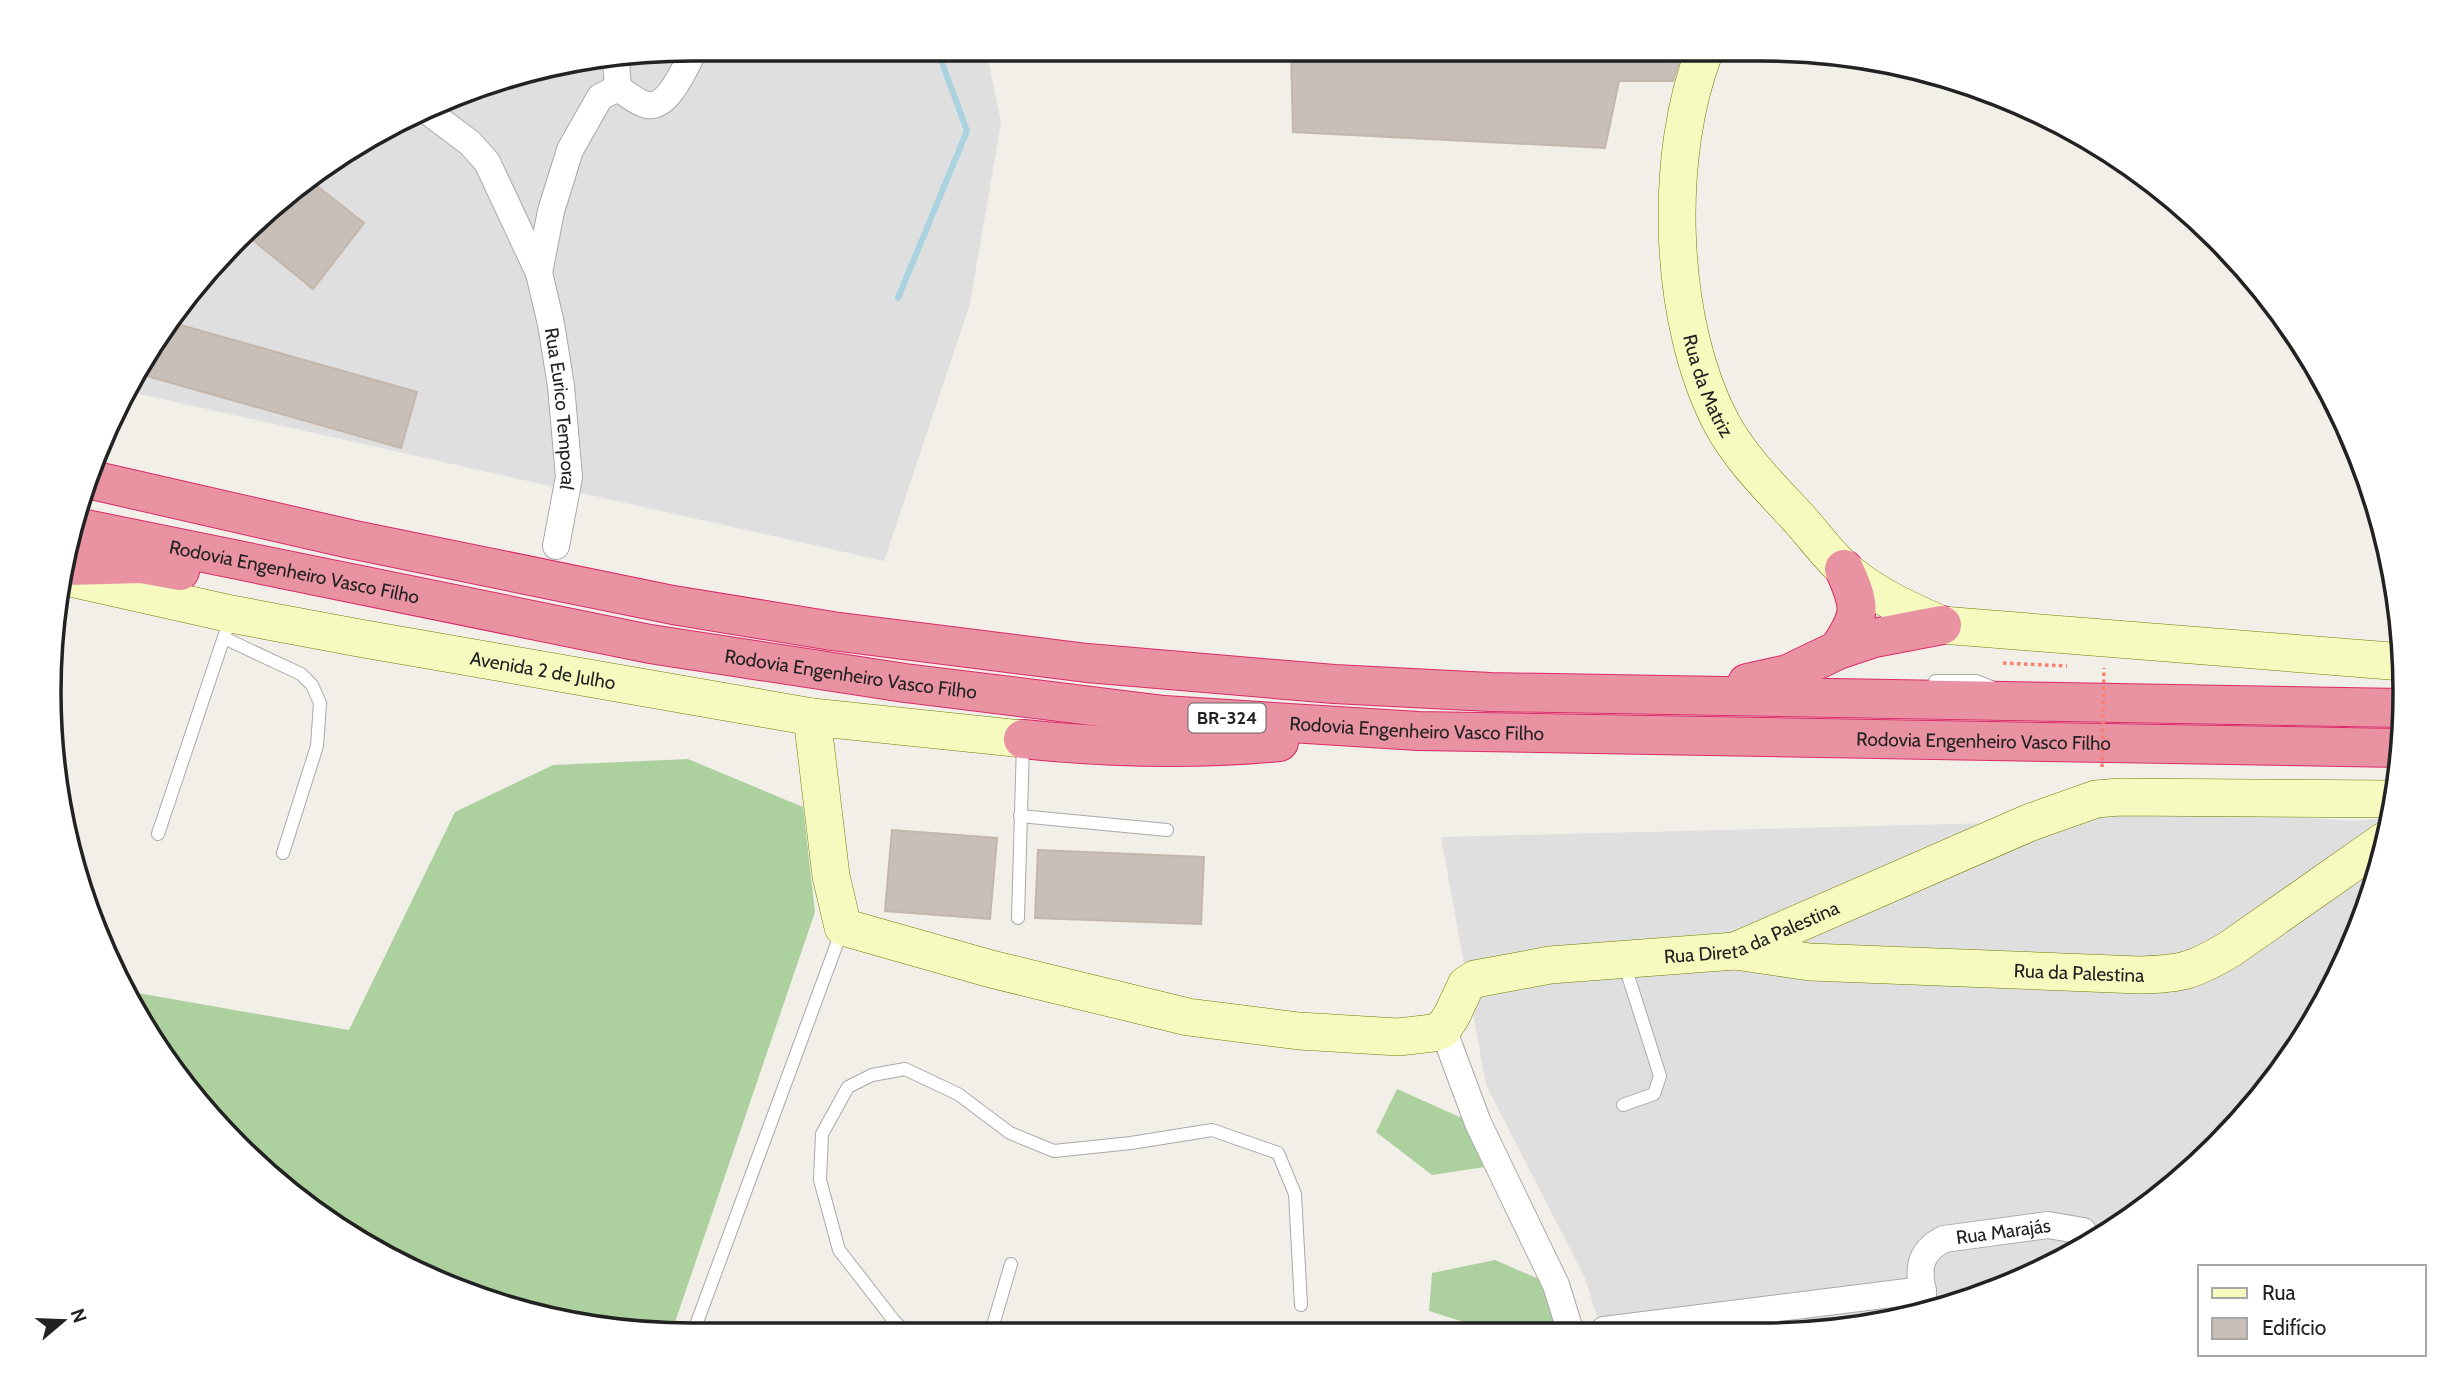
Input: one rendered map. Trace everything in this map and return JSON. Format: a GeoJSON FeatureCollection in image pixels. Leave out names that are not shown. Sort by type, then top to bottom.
{"type":"FeatureCollection","features":[{"type":"Feature","properties":{"kind":"highway","name":"Rodovia Engenheiro Vasco Filho"},"geometry":{"type":"LineString","coordinates":[[98,481],[350,539],[673,605],[832,631],[1073,661],[1335,684],[1533,692],[2392,708]]}},
{"type":"Feature","properties":{"kind":"highway","name":"Rodovia Engenheiro Vasco Filho"},"geometry":{"type":"LineString","coordinates":[[83,528],[650,644],[905,683],[1164,715],[1418,730],[2390,748]]}},
{"type":"Feature","properties":{"kind":"highway"},"geometry":{"type":"LineString","coordinates":[[74,566],[142,564],[432,616],[499,612]]}},
{"type":"Feature","properties":{"kind":"highway"},"geometry":{"type":"LineString","coordinates":[[1838,650],[1854,625],[1857,612],[1856,598],[1844,569]]}},
{"type":"Feature","properties":{"kind":"highway"},"geometry":{"type":"LineString","coordinates":[[1533,692],[1580,682],[1739,684],[1788,674],[1838,650],[1889,634],[1942,625]]}},
{"type":"Feature","properties":{"kind":"highway"},"geometry":{"type":"LineString","coordinates":[[1023,739],[1120,747],[1247,745],[1418,730]]}},
{"type":"Feature","properties":{"kind":"main road","name":"Rua da Matriz"},"geometry":{"type":"LineString","coordinates":[[1701,61],[1686,116],[1679,169],[1677,227],[1689,330],[1702,377],[1722,424],[1748,463],[1844,569],[1893,602],[1942,625]]}},
{"type":"Feature","properties":{"kind":"main road","name":"Avenida 2 de Julho"},"geometry":{"type":"LineString","coordinates":[[71,580],[228,626],[812,717],[1023,739]]}},
{"type":"Feature","properties":{"kind":"main road"},"geometry":{"type":"LineString","coordinates":[[1942,625],[2391,661]]}},
{"type":"Feature","properties":{"kind":"main road"},"geometry":{"type":"LineString","coordinates":[[812,717],[831,876],[843,927],[991,969],[1188,1017],[1299,1031],[1398,1037],[1433,1033],[1443,1029]]}},
{"type":"Feature","properties":{"kind":"main road","name":"Rua Direta da Palestina"},"geometry":{"type":"LineString","coordinates":[[1443,1029],[1465,985],[1475,978],[1550,965],[1735,951],[2031,822],[2096,799],[2383,799]]}},
{"type":"Feature","properties":{"kind":"main road","name":"Rua da Palestina"},"geometry":{"type":"LineString","coordinates":[[1735,951],[1810,962],[2139,975],[2177,974],[2230,949],[2372,849]]}},
{"type":"Feature","properties":{"kind":"street"},"geometry":{"type":"LineString","coordinates":[[616,66],[618,88],[644,105],[659,103],[669,96],[688,61]]}},
{"type":"Feature","properties":{"kind":"street","name":"Rua Eurico Temporal"},"geometry":{"type":"LineString","coordinates":[[539,273],[551,211],[570,150],[600,97],[618,88]]}},
{"type":"Feature","properties":{"kind":"street","name":"Rua Eurico Temporal"},"geometry":{"type":"LineString","coordinates":[[435,116],[470,143],[487,162],[539,273],[561,386],[569,477],[556,546]]}},
{"type":"Feature","properties":{"kind":"street"},"geometry":{"type":"LineString","coordinates":[[1443,1029],[1488,1145],[1556,1285],[1568,1323]]}},
{"type":"Feature","properties":{"kind":"street","name":"Rua Marajás"},"geometry":{"type":"LineString","coordinates":[[1924,1300],[1920,1264],[1922,1256],[1933,1244],[1944,1239],[2048,1225],[2083,1231]]}},
{"type":"Feature","properties":{"kind":"street"},"geometry":{"type":"LineString","coordinates":[[1665,1323],[1761,1312],[1808,1303],[1924,1300]]}},
{"type":"Feature","properties":{"kind":"lane"},"geometry":{"type":"LineString","coordinates":[[158,834],[228,626],[301,674],[312,685],[320,703],[317,746],[282,853]]}},
{"type":"Feature","properties":{"kind":"lane"},"geometry":{"type":"LineString","coordinates":[[1923,680],[1976,681],[2036,701]]}},
{"type":"Feature","properties":{"kind":"lane"},"geometry":{"type":"LineString","coordinates":[[1848,698],[1884,685]]}},
{"type":"Feature","properties":{"kind":"lane"},"geometry":{"type":"LineString","coordinates":[[1018,918],[1023,739]]}},
{"type":"Feature","properties":{"kind":"lane"},"geometry":{"type":"LineString","coordinates":[[1020,816],[1167,830]]}},
{"type":"Feature","properties":{"kind":"lane"},"geometry":{"type":"LineString","coordinates":[[699,1323],[843,927]]}},
{"type":"Feature","properties":{"kind":"lane"},"geometry":{"type":"LineString","coordinates":[[1623,960],[1660,1076],[1654,1094],[1623,1105]]}},
{"type":"Feature","properties":{"kind":"lane"},"geometry":{"type":"LineString","coordinates":[[896,1323],[839,1250],[820,1180],[821,1134],[848,1087],[872,1075],[905,1069],[958,1094],[1010,1133],[1054,1151],[1131,1143],[1212,1130],[1278,1153],[1295,1194],[1301,1305]]}},
{"type":"Feature","properties":{"kind":"lane"},"geometry":{"type":"LineString","coordinates":[[994,1323],[1011,1264]]}},
{"type":"Feature","properties":{"kind":"path"},"geometry":{"type":"LineString","coordinates":[[2003,663],[2079,667]]}},
{"type":"Feature","properties":{"kind":"path"},"geometry":{"type":"LineString","coordinates":[[2092,667],[2104,668],[2102,767]]}},
{"type":"Feature","properties":{"kind":"shaded area"},"geometry":{"type":"Polygon","coordinates":[[[988,61],[1001,122],[970,304],[884,561],[137,393],[192,308],[246,246],[276,218],[308,192],[377,146],[451,109],[489,95],[569,73],[651,63],[988,61]]]}},
{"type":"Feature","properties":{"kind":"shaded area"},"geometry":{"type":"Polygon","coordinates":[[[2117,804],[2353,821],[2380,819],[2359,895],[2345,933],[2328,971],[2286,1042],[2236,1108],[2208,1138],[2146,1192],[2112,1216],[2041,1258],[2003,1275],[1965,1289],[1885,1311],[1762,1323],[1599,1323],[1585,1278],[1486,1085],[1441,837],[2031,822],[2117,804]]]}},
{"type":"Feature","properties":{"kind":"green space"},"geometry":{"type":"Polygon","coordinates":[[[688,759],[803,807],[815,912],[675,1322],[610,1317],[529,1301],[451,1275],[377,1238],[308,1192],[246,1138],[192,1076],[138,993],[349,1030],[455,812],[553,765],[688,759]]]}},
{"type":"Feature","properties":{"kind":"green space"},"geometry":{"type":"Polygon","coordinates":[[[1397,1089],[1471,1122],[1492,1166],[1432,1175],[1376,1132],[1397,1089]]]}},
{"type":"Feature","properties":{"kind":"green space"},"geometry":{"type":"Polygon","coordinates":[[[1495,1260],[1548,1283],[1555,1323],[1467,1323],[1429,1311],[1432,1273],[1495,1260]]]}},
{"type":"Feature","properties":{"kind":"building"},"geometry":{"type":"Polygon","coordinates":[[[1291,61],[1679,61],[1673,81],[1619,81],[1605,148],[1293,132],[1291,61]]]}},
{"type":"Feature","properties":{"kind":"building"},"geometry":{"type":"Polygon","coordinates":[[[317,186],[364,223],[313,289],[253,240],[317,186]]]}},
{"type":"Feature","properties":{"kind":"building"},"geometry":{"type":"Polygon","coordinates":[[[180,325],[417,392],[401,448],[147,376],[180,325]]]}},
{"type":"Feature","properties":{"kind":"building"},"geometry":{"type":"Polygon","coordinates":[[[892,830],[997,838],[990,919],[885,911],[892,830]]]}},
{"type":"Feature","properties":{"kind":"building"},"geometry":{"type":"Polygon","coordinates":[[[1038,850],[1204,857],[1201,924],[1035,918],[1038,850]]]}},
{"type":"Feature","properties":{"kind":"waterway"},"geometry":{"type":"LineString","coordinates":[[898,298],[967,131],[941,61]]}}]}
